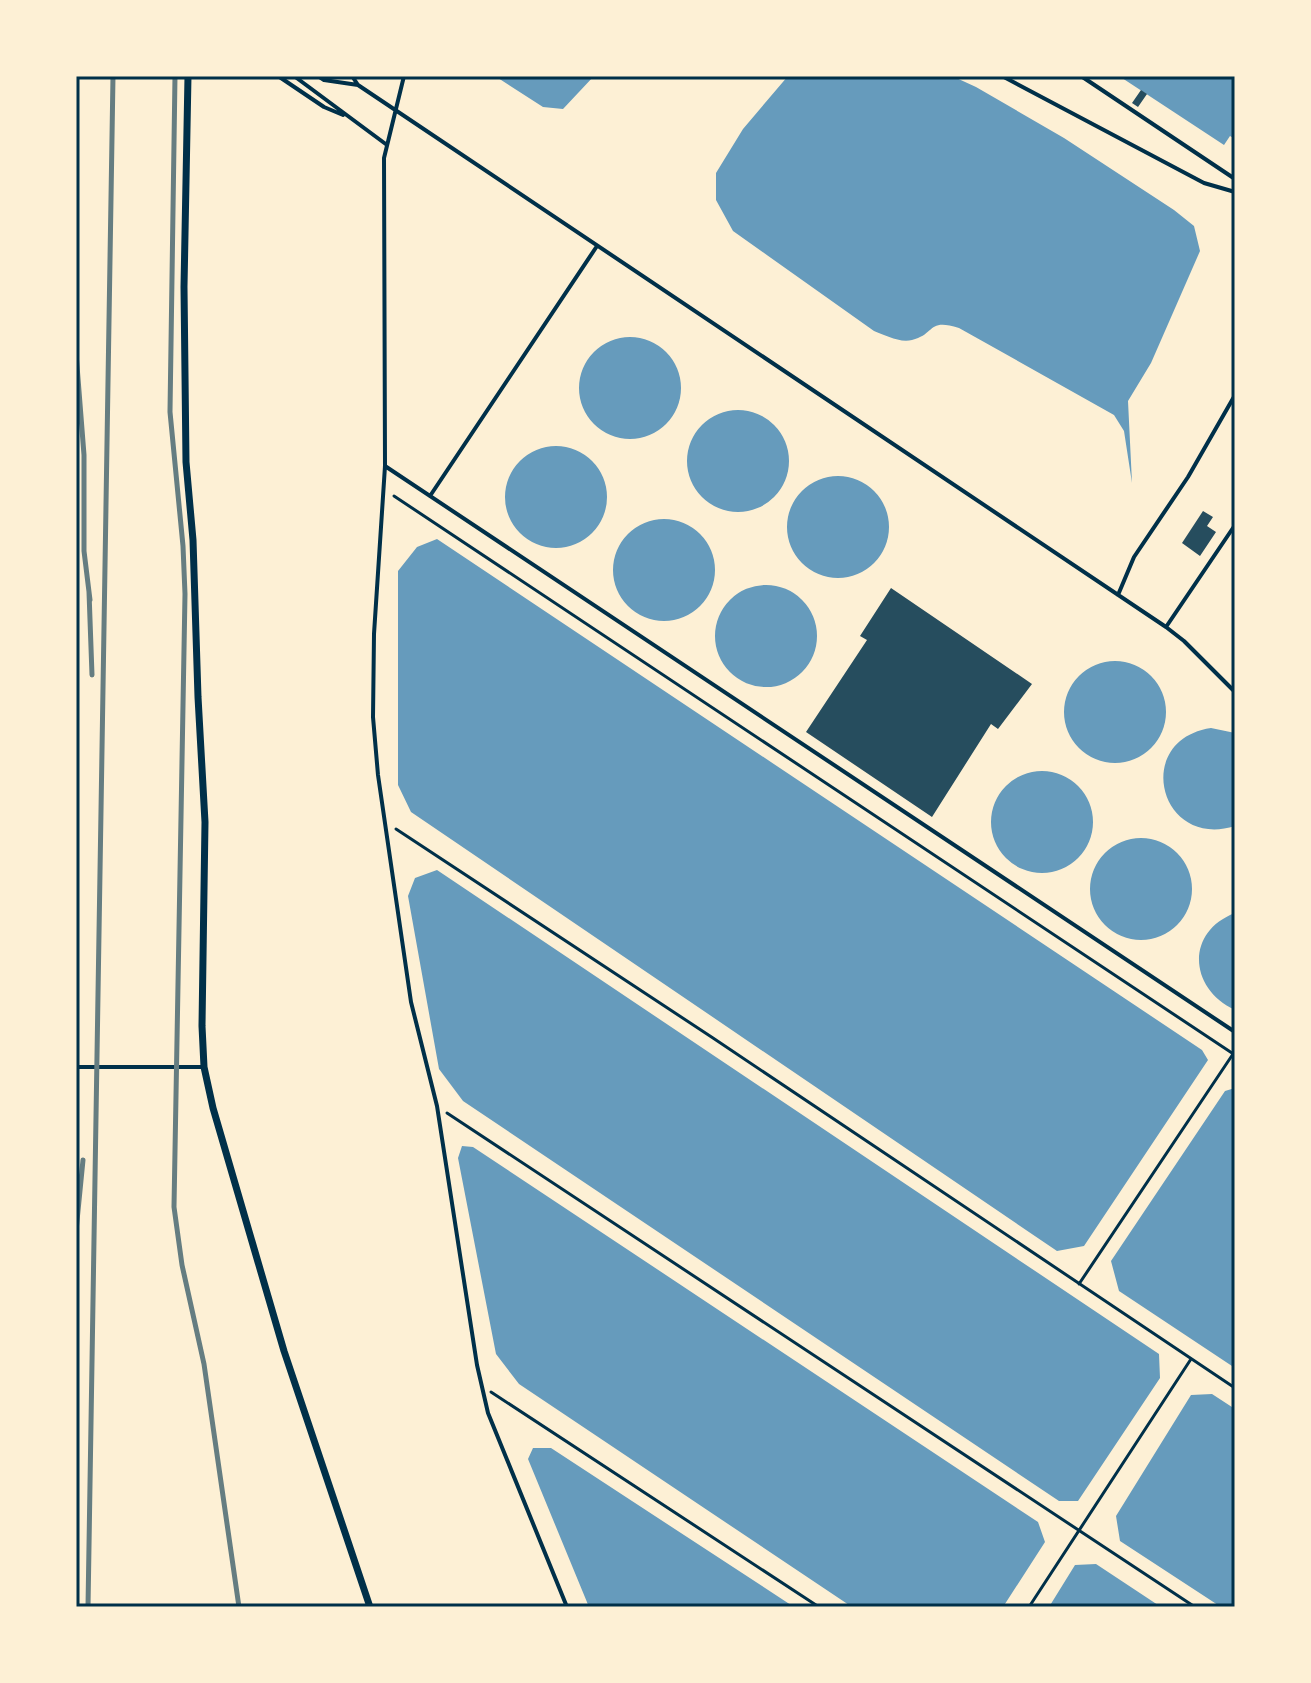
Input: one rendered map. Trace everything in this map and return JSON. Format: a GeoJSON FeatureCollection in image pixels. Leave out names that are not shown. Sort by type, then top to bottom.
{"type":"FeatureCollection","features":[{"type":"Feature","properties":{"kind":"street"},"geometry":{"type":"LineString","coordinates":[[188,76],[184,287],[186,430],[205,822],[204,1067],[213,1108],[284,1351],[370,1607]]}},
{"type":"Feature","properties":{"kind":"lane"},"geometry":{"type":"LineString","coordinates":[[278,76],[324,107],[345,116]]}},
{"type":"Feature","properties":{"kind":"lane"},"geometry":{"type":"LineString","coordinates":[[294,76],[387,145]]}},
{"type":"Feature","properties":{"kind":"lane"},"geometry":{"type":"LineString","coordinates":[[318,76],[324,80],[358,85]]}},
{"type":"Feature","properties":{"kind":"lane"},"geometry":{"type":"LineString","coordinates":[[352,76],[358,85],[396,111],[1166,627],[1235,692]]}},
{"type":"Feature","properties":{"kind":"lane"},"geometry":{"type":"LineString","coordinates":[[404,76],[384,158],[385,466],[374,634],[373,717],[411,1002],[437,1106],[481,1385],[505,1457],[567,1607]]}},
{"type":"Feature","properties":{"kind":"lane"},"geometry":{"type":"LineString","coordinates":[[1002,76],[1204,183],[1235,192]]}},
{"type":"Feature","properties":{"kind":"lane"},"geometry":{"type":"LineString","coordinates":[[1081,76],[1235,179]]}},
{"type":"Feature","properties":{"kind":"lane"},"geometry":{"type":"LineString","coordinates":[[430,496],[597,246]]}},
{"type":"Feature","properties":{"kind":"lane"},"geometry":{"type":"LineString","coordinates":[[1118,595],[1134,557],[1188,477],[1235,395]]}},
{"type":"Feature","properties":{"kind":"lane"},"geometry":{"type":"LineString","coordinates":[[385,466],[1235,1032]]}},
{"type":"Feature","properties":{"kind":"lane"},"geometry":{"type":"LineString","coordinates":[[1166,627],[1235,525]]}},
{"type":"Feature","properties":{"kind":"lane"},"geometry":{"type":"LineString","coordinates":[[76,1067],[204,1067]]}},
{"type":"Feature","properties":{"kind":"path"},"geometry":{"type":"LineString","coordinates":[[384,489],[1234,1055],[1079,1284]]}},
{"type":"Feature","properties":{"kind":"path"},"geometry":{"type":"LineString","coordinates":[[385,822],[1235,1388]]}},
{"type":"Feature","properties":{"kind":"path"},"geometry":{"type":"LineString","coordinates":[[437,1106],[1195,1607]]}},
{"type":"Feature","properties":{"kind":"path"},"geometry":{"type":"LineString","coordinates":[[1029,1607],[1191,1359]]}},
{"type":"Feature","properties":{"kind":"path"},"geometry":{"type":"LineString","coordinates":[[481,1385],[819,1607]]}},
{"type":"Feature","properties":{"kind":"water"},"geometry":{"type":"Polygon","coordinates":[[[495,76],[594,76],[563,109],[543,107],[495,76]]]}},
{"type":"Feature","properties":{"kind":"water"},"geometry":{"type":"Polygon","coordinates":[[[788,76],[952,76],[1064,138],[1194,226],[1200,251],[1151,363],[1128,401],[1132,483],[1124,431],[1114,415],[959,328],[936,326],[920,337],[907,341],[874,331],[733,231],[716,200],[716,173],[743,129],[788,76]]]}},
{"type":"Feature","properties":{"kind":"water"},"geometry":{"type":"Polygon","coordinates":[[[1119,76],[1235,76],[1235,139],[1230,136],[1224,145],[1119,76]]]}},
{"type":"Feature","properties":{"kind":"water"},"geometry":{"type":"Polygon","coordinates":[[[630,337],[650,341],[666,352],[677,368],[681,388],[677,408],[666,424],[650,435],[630,439],[610,435],[594,424],[583,408],[579,388],[583,368],[594,352],[610,341],[630,337]]]}},
{"type":"Feature","properties":{"kind":"water"},"geometry":{"type":"Polygon","coordinates":[[[738,410],[758,414],[774,425],[785,441],[789,461],[785,481],[774,497],[758,508],[738,512],[718,508],[702,497],[691,481],[687,461],[691,441],[702,425],[718,414],[738,410]]]}},
{"type":"Feature","properties":{"kind":"water"},"geometry":{"type":"Polygon","coordinates":[[[556,446],[576,450],[592,461],[603,477],[607,497],[603,517],[592,533],[576,544],[556,548],[536,544],[520,533],[509,517],[505,497],[509,477],[520,461],[536,450],[556,446]]]}},
{"type":"Feature","properties":{"kind":"water"},"geometry":{"type":"Polygon","coordinates":[[[838,476],[858,480],[874,491],[885,507],[889,527],[885,547],[874,563],[858,574],[838,578],[818,574],[802,563],[791,547],[787,527],[791,507],[802,491],[818,480],[838,476]]]}},
{"type":"Feature","properties":{"kind":"water"},"geometry":{"type":"Polygon","coordinates":[[[664,519],[683,523],[700,534],[711,551],[715,570],[711,589],[700,606],[683,617],[664,621],[645,617],[628,606],[617,589],[613,570],[617,551],[628,534],[645,523],[664,519]]]}},
{"type":"Feature","properties":{"kind":"water"},"geometry":{"type":"Polygon","coordinates":[[[437,539],[1202,1050],[1208,1060],[1084,1246],[1057,1251],[411,812],[398,785],[398,571],[417,547],[437,539]]]}},
{"type":"Feature","properties":{"kind":"water"},"geometry":{"type":"Polygon","coordinates":[[[766,585],[785,589],[802,600],[813,617],[817,636],[813,655],[802,672],[785,683],[766,687],[747,683],[730,672],[719,655],[715,636],[719,617],[730,600],[747,589],[766,585]]]}},
{"type":"Feature","properties":{"kind":"water"},"geometry":{"type":"Polygon","coordinates":[[[1115,661],[1135,665],[1151,676],[1162,692],[1166,712],[1162,732],[1151,748],[1135,759],[1115,763],[1095,759],[1079,748],[1068,732],[1064,712],[1068,692],[1079,676],[1095,665],[1115,661]]]}},
{"type":"Feature","properties":{"kind":"water"},"geometry":{"type":"Polygon","coordinates":[[[1211,728],[1235,733],[1235,826],[1209,829],[1188,822],[1173,809],[1165,790],[1164,771],[1171,752],[1186,737],[1211,728]]]}},
{"type":"Feature","properties":{"kind":"water"},"geometry":{"type":"Polygon","coordinates":[[[1042,771],[1061,775],[1078,786],[1089,803],[1093,822],[1089,841],[1078,858],[1061,869],[1042,873],[1023,869],[1006,858],[995,841],[991,822],[995,803],[1006,786],[1023,775],[1042,771]]]}},
{"type":"Feature","properties":{"kind":"water"},"geometry":{"type":"Polygon","coordinates":[[[1141,838],[1160,842],[1177,853],[1188,870],[1192,889],[1188,908],[1177,925],[1160,936],[1141,940],[1122,936],[1105,925],[1094,908],[1090,889],[1094,870],[1105,853],[1122,842],[1141,838]]]}},
{"type":"Feature","properties":{"kind":"water"},"geometry":{"type":"Polygon","coordinates":[[[437,870],[1159,1354],[1160,1378],[1078,1501],[1059,1501],[463,1101],[439,1069],[408,896],[415,878],[437,870]]]}},
{"type":"Feature","properties":{"kind":"water"},"geometry":{"type":"Polygon","coordinates":[[[1235,913],[1235,1010],[1220,1001],[1209,989],[1199,961],[1207,933],[1235,913]]]}},
{"type":"Feature","properties":{"kind":"water"},"geometry":{"type":"Polygon","coordinates":[[[1235,1088],[1235,1368],[1119,1291],[1111,1261],[1225,1091],[1235,1088]]]}},
{"type":"Feature","properties":{"kind":"water"},"geometry":{"type":"Polygon","coordinates":[[[462,1146],[473,1147],[1038,1522],[1045,1542],[1003,1607],[852,1607],[519,1384],[496,1354],[458,1158],[462,1146]]]}},
{"type":"Feature","properties":{"kind":"water"},"geometry":{"type":"Polygon","coordinates":[[[1212,1394],[1235,1409],[1235,1607],[1221,1607],[1120,1541],[1116,1516],[1191,1395],[1212,1394]]]}},
{"type":"Feature","properties":{"kind":"water"},"geometry":{"type":"Polygon","coordinates":[[[533,1448],[551,1448],[794,1607],[589,1607],[528,1459],[533,1448]]]}},
{"type":"Feature","properties":{"kind":"water"},"geometry":{"type":"Polygon","coordinates":[[[1096,1564],[1161,1607],[1049,1607],[1075,1565],[1096,1564]]]}},
{"type":"Feature","properties":{"kind":"building"},"geometry":{"type":"Polygon","coordinates":[[[1141,90],[1147,94],[1138,107],[1132,103],[1141,90]]]}},
{"type":"Feature","properties":{"kind":"building"},"geometry":{"type":"Polygon","coordinates":[[[1203,511],[1213,517],[1207,526],[1216,532],[1200,556],[1182,543],[1203,511]]]}},
{"type":"Feature","properties":{"kind":"building"},"geometry":{"type":"Polygon","coordinates":[[[891,588],[1032,684],[998,729],[991,724],[932,817],[806,732],[867,640],[860,636],[891,588]]]}},
{"type":"Feature","properties":{"kind":"railway"},"geometry":{"type":"LineString","coordinates":[[88,1607],[113,76]]}},
{"type":"Feature","properties":{"kind":"railway"},"geometry":{"type":"LineString","coordinates":[[175,76],[170,412],[185,594],[174,1207],[182,1265],[204,1364],[239,1607]]}},
{"type":"Feature","properties":{"kind":"railway"},"geometry":{"type":"LineString","coordinates":[[76,124],[76,291]]}},
{"type":"Feature","properties":{"kind":"railway"},"geometry":{"type":"LineString","coordinates":[[76,353],[84,455],[84,551],[90,600]]}},
{"type":"Feature","properties":{"kind":"railway"},"geometry":{"type":"LineString","coordinates":[[89,592],[92,675]]}},
{"type":"Feature","properties":{"kind":"railway"},"geometry":{"type":"LineString","coordinates":[[76,1231],[83,1160]]}}]}
